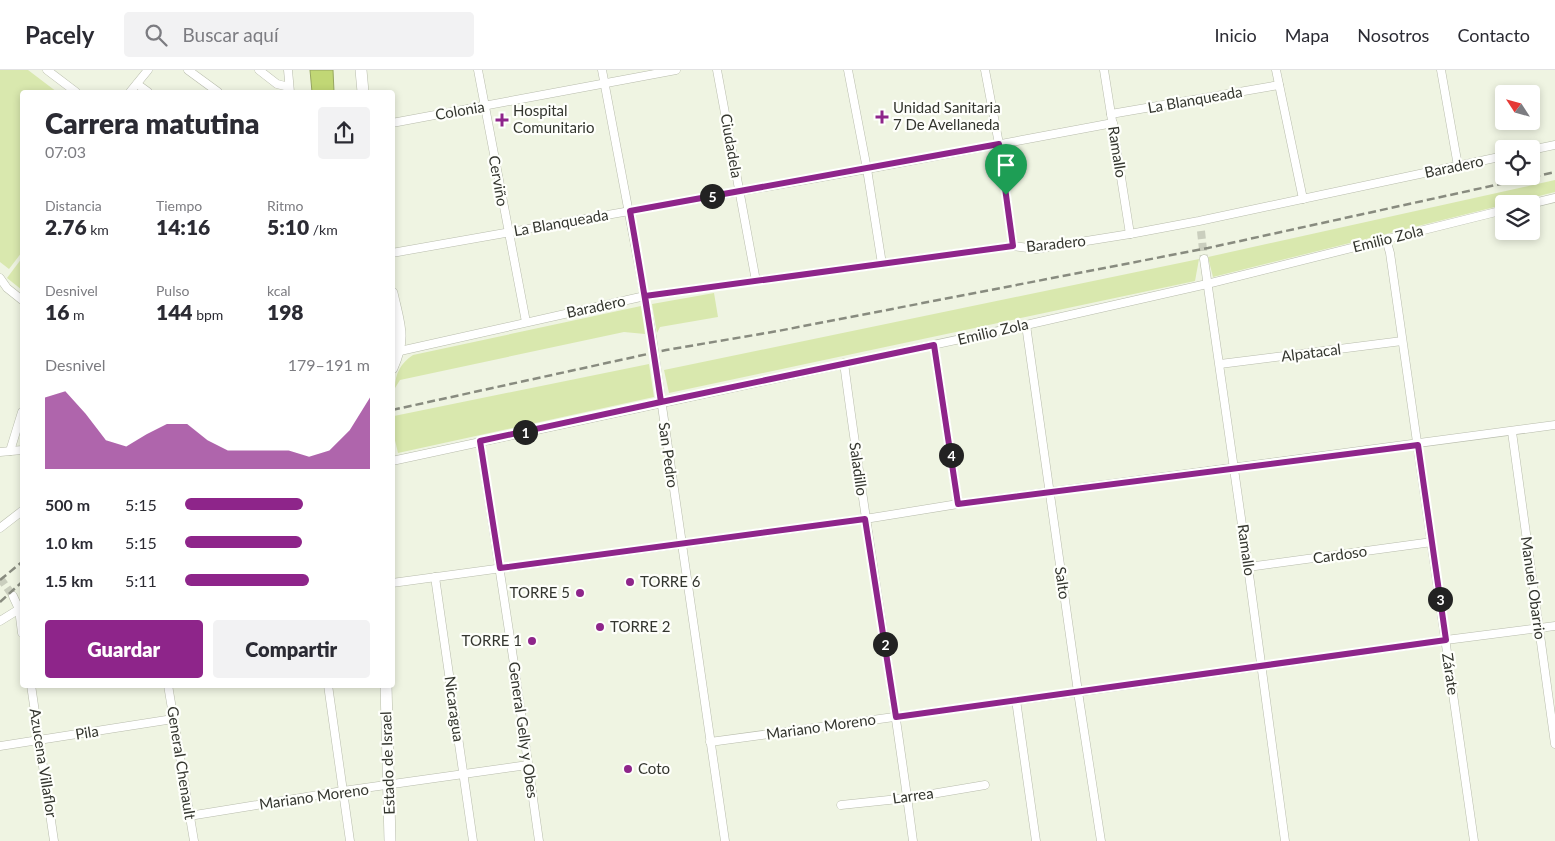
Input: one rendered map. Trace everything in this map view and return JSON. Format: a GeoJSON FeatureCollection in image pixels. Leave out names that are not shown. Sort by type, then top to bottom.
{"type":"FeatureCollection","features":[{"type":"Feature","properties":{"kind":"main road"},"geometry":{"type":"LineString","coordinates":[[361,70],[363,90]]}},
{"type":"Feature","properties":{"kind":"main road"},"geometry":{"type":"LineString","coordinates":[[395,307],[401,335],[397,355]]}},
{"type":"Feature","properties":{"kind":"main road","name":"Estado de Israel"},"geometry":{"type":"LineString","coordinates":[[386,688],[390,841]]}},
{"type":"Feature","properties":{"kind":"street"},"geometry":{"type":"LineString","coordinates":[[47,70],[73,90]]}},
{"type":"Feature","properties":{"kind":"street"},"geometry":{"type":"LineString","coordinates":[[132,90],[148,70]]}},
{"type":"Feature","properties":{"kind":"street"},"geometry":{"type":"LineString","coordinates":[[188,70],[215,90]]}},
{"type":"Feature","properties":{"kind":"street"},"geometry":{"type":"LineString","coordinates":[[259,70],[277,84],[290,90]]}},
{"type":"Feature","properties":{"kind":"street"},"geometry":{"type":"LineString","coordinates":[[288,70],[290,90]]}},
{"type":"Feature","properties":{"kind":"street","name":"Cerviño"},"geometry":{"type":"LineString","coordinates":[[478,70],[526,322]]}},
{"type":"Feature","properties":{"kind":"street","name":"San Pedro"},"geometry":{"type":"LineString","coordinates":[[602,70],[645,296],[725,841]]}},
{"type":"Feature","properties":{"kind":"street","name":"Colonia"},"geometry":{"type":"LineString","coordinates":[[395,122],[676,70]]}},
{"type":"Feature","properties":{"kind":"street","name":"Ciudadela"},"geometry":{"type":"LineString","coordinates":[[718,70],[756,281]]}},
{"type":"Feature","properties":{"kind":"street"},"geometry":{"type":"LineString","coordinates":[[848,70],[867,169],[882,264]]}},
{"type":"Feature","properties":{"kind":"street"},"geometry":{"type":"LineString","coordinates":[[985,70],[999,144],[1013,246]]}},
{"type":"Feature","properties":{"kind":"street","name":"Ramallo"},"geometry":{"type":"LineString","coordinates":[[1104,70],[1130,234]]}},
{"type":"Feature","properties":{"kind":"street"},"geometry":{"type":"LineString","coordinates":[[1276,70],[1304,199]]}},
{"type":"Feature","properties":{"kind":"street"},"geometry":{"type":"LineString","coordinates":[[1441,70],[1458,166]]}},
{"type":"Feature","properties":{"kind":"street"},"geometry":{"type":"LineString","coordinates":[[137,84],[145,90]]}},
{"type":"Feature","properties":{"kind":"street"},"geometry":{"type":"LineString","coordinates":[[272,90],[277,84]]}},
{"type":"Feature","properties":{"kind":"street","name":"La Blanqueada"},"geometry":{"type":"LineString","coordinates":[[1111,114],[1279,86]]}},
{"type":"Feature","properties":{"kind":"street","name":"La Blanqueada"},"geometry":{"type":"LineString","coordinates":[[395,252],[1113,124]]}},
{"type":"Feature","properties":{"kind":"street"},"geometry":{"type":"LineString","coordinates":[[1540,148],[1555,145]]}},
{"type":"Feature","properties":{"kind":"street","name":"Baradero"},"geometry":{"type":"LineString","coordinates":[[397,355],[526,322],[645,296],[1013,246],[1036,249],[1130,234],[1495,158]]}},
{"type":"Feature","properties":{"kind":"street"},"geometry":{"type":"LineString","coordinates":[[1540,202],[1555,198]]}},
{"type":"Feature","properties":{"kind":"street","name":"Emilio Zola"},"geometry":{"type":"LineString","coordinates":[[395,460],[1026,325],[1207,284],[1495,212]]}},
{"type":"Feature","properties":{"kind":"street"},"geometry":{"type":"LineString","coordinates":[[1199,221],[1201,231]]}},
{"type":"Feature","properties":{"kind":"street","name":"Zárate"},"geometry":{"type":"LineString","coordinates":[[1386,239],[1390,253],[1474,841]]}},
{"type":"Feature","properties":{"kind":"street","name":"Ramallo"},"geometry":{"type":"LineString","coordinates":[[1204,260],[1285,841]]}},
{"type":"Feature","properties":{"kind":"street"},"geometry":{"type":"LineString","coordinates":[[0,278],[7,288],[20,298]]}},
{"type":"Feature","properties":{"kind":"street","name":"Salto"},"geometry":{"type":"LineString","coordinates":[[1026,325],[1101,841]]}},
{"type":"Feature","properties":{"kind":"street","name":"Alpatacal"},"geometry":{"type":"LineString","coordinates":[[1220,364],[1402,341]]}},
{"type":"Feature","properties":{"kind":"street"},"geometry":{"type":"LineString","coordinates":[[934,345],[958,504]]}},
{"type":"Feature","properties":{"kind":"street","name":"Saladillo"},"geometry":{"type":"LineString","coordinates":[[844,363],[865,519],[913,841]]}},
{"type":"Feature","properties":{"kind":"street"},"geometry":{"type":"LineString","coordinates":[[10,451],[20,418]]}},
{"type":"Feature","properties":{"kind":"street"},"geometry":{"type":"LineString","coordinates":[[395,583],[865,519],[958,504],[1555,426]]}},
{"type":"Feature","properties":{"kind":"street","name":"Manuel Obarrio"},"geometry":{"type":"LineString","coordinates":[[1512,432],[1555,744]]}},
{"type":"Feature","properties":{"kind":"street","name":"General Gelly y Obes"},"geometry":{"type":"LineString","coordinates":[[480,441],[539,841]]}},
{"type":"Feature","properties":{"kind":"street"},"geometry":{"type":"LineString","coordinates":[[0,452],[20,450]]}},
{"type":"Feature","properties":{"kind":"street"},"geometry":{"type":"LineString","coordinates":[[0,528],[20,513]]}},
{"type":"Feature","properties":{"kind":"street","name":"Cardoso"},"geometry":{"type":"LineString","coordinates":[[1248,567],[1432,542]]}},
{"type":"Feature","properties":{"kind":"street","name":"Nicaragua"},"geometry":{"type":"LineString","coordinates":[[435,577],[472,841]]}},
{"type":"Feature","properties":{"kind":"street"},"geometry":{"type":"LineString","coordinates":[[13,596],[20,606]]}},
{"type":"Feature","properties":{"kind":"street"},"geometry":{"type":"LineString","coordinates":[[0,621],[20,609]]}},
{"type":"Feature","properties":{"kind":"street","name":"Mariano Moreno"},"geometry":{"type":"LineString","coordinates":[[710,742],[1555,626]]}},
{"type":"Feature","properties":{"kind":"street","name":"Azucena Villaflor"},"geometry":{"type":"LineString","coordinates":[[31,688],[54,841]]}},
{"type":"Feature","properties":{"kind":"street","name":"General Chenault"},"geometry":{"type":"LineString","coordinates":[[168,688],[194,841]]}},
{"type":"Feature","properties":{"kind":"street"},"geometry":{"type":"LineString","coordinates":[[328,688],[350,841]]}},
{"type":"Feature","properties":{"kind":"street"},"geometry":{"type":"LineString","coordinates":[[1016,700],[1036,841]]}},
{"type":"Feature","properties":{"kind":"street","name":"Pila"},"geometry":{"type":"LineString","coordinates":[[0,746],[173,719]]}},
{"type":"Feature","properties":{"kind":"street","name":"Mariano Moreno"},"geometry":{"type":"LineString","coordinates":[[189,816],[528,765]]}},
{"type":"Feature","properties":{"kind":"street","name":"Larrea"},"geometry":{"type":"LineString","coordinates":[[841,805],[908,798],[985,786]]}},
{"type":"Feature","properties":{"kind":"shaded area"},"geometry":{"type":"Polygon","coordinates":[[[0,70],[28,70],[54,90],[20,90],[20,255],[9,269],[0,262],[0,70]]]}},
{"type":"Feature","properties":{"kind":"shaded area"},"geometry":{"type":"Polygon","coordinates":[[[310,70],[333,70],[334,90],[312,90],[310,70]]]}},
{"type":"Feature","properties":{"kind":"shaded area"},"geometry":{"type":"Polygon","coordinates":[[[1555,180],[1555,192],[1540,196],[1495,195],[1495,207],[1213,277],[1208,257],[1532,185],[1540,185],[1540,183],[1555,180]]]}},
{"type":"Feature","properties":{"kind":"shaded area"},"geometry":{"type":"Polygon","coordinates":[[[1199,259],[1195,281],[669,393],[664,370],[1199,259]]]}},
{"type":"Feature","properties":{"kind":"shaded area"},"geometry":{"type":"Polygon","coordinates":[[[20,261],[20,288],[7,278],[20,261]]]}},
{"type":"Feature","properties":{"kind":"shaded area"},"geometry":{"type":"Polygon","coordinates":[[[714,293],[718,317],[660,327],[657,333],[652,304],[714,293]]]}},
{"type":"Feature","properties":{"kind":"shaded area"},"geometry":{"type":"Polygon","coordinates":[[[641,306],[645,334],[624,332],[400,380],[395,388],[396,378],[400,369],[405,361],[413,355],[641,306]]]}},
{"type":"Feature","properties":{"kind":"shaded area"},"geometry":{"type":"Polygon","coordinates":[[[649,364],[654,397],[398,453],[395,440],[395,416],[649,364]]]}},
{"type":"Feature","properties":{"kind":"tunnel"},"geometry":{"type":"LineString","coordinates":[[1201,231],[1204,259]]}},
{"type":"Feature","properties":{"kind":"tunnel"},"geometry":{"type":"LineString","coordinates":[[0,578],[13,596]]}},
{"type":"Feature","properties":{"kind":"railway"},"geometry":{"type":"LineString","coordinates":[[395,409],[666,350],[778,331],[1208,248],[1555,172]]}},
{"type":"Feature","properties":{"kind":"railway"},"geometry":{"type":"LineString","coordinates":[[0,580],[20,564]]}},
{"type":"Feature","properties":{"kind":"railway"},"geometry":{"type":"LineString","coordinates":[[0,602],[20,584]]}},
{"type":"Feature","properties":{"kind":"place","name":"Unidad Sanitaria 7 De Avellaneda"},"geometry":{"type":"Point","coordinates":[882,117]}},
{"type":"Feature","properties":{"kind":"place","name":"Hospital Comunitario"},"geometry":{"type":"Point","coordinates":[502,120]}},
{"type":"Feature","properties":{"kind":"place","name":"TORRE 6"},"geometry":{"type":"Point","coordinates":[630,582]}},
{"type":"Feature","properties":{"kind":"place","name":"TORRE 5"},"geometry":{"type":"Point","coordinates":[580,593]}},
{"type":"Feature","properties":{"kind":"place","name":"TORRE 2"},"geometry":{"type":"Point","coordinates":[600,627]}},
{"type":"Feature","properties":{"kind":"place","name":"TORRE 1"},"geometry":{"type":"Point","coordinates":[532,641]}},
{"type":"Feature","properties":{"kind":"place","name":"Coto"},"geometry":{"type":"Point","coordinates":[628,769]}},
{"type":"Feature","properties":{"kind":"route"},"geometry":{"type":"LineString","coordinates":[[1006,195],[999,144],[630,211],[651,330],[659,392],[661,402],[934,345],[958,504],[1418,445],[1446,640],[896,717],[865,519],[500,568],[480,441],[661,402],[651,330],[645,296],[682,291],[1013,246],[1006,195]]}}]}
